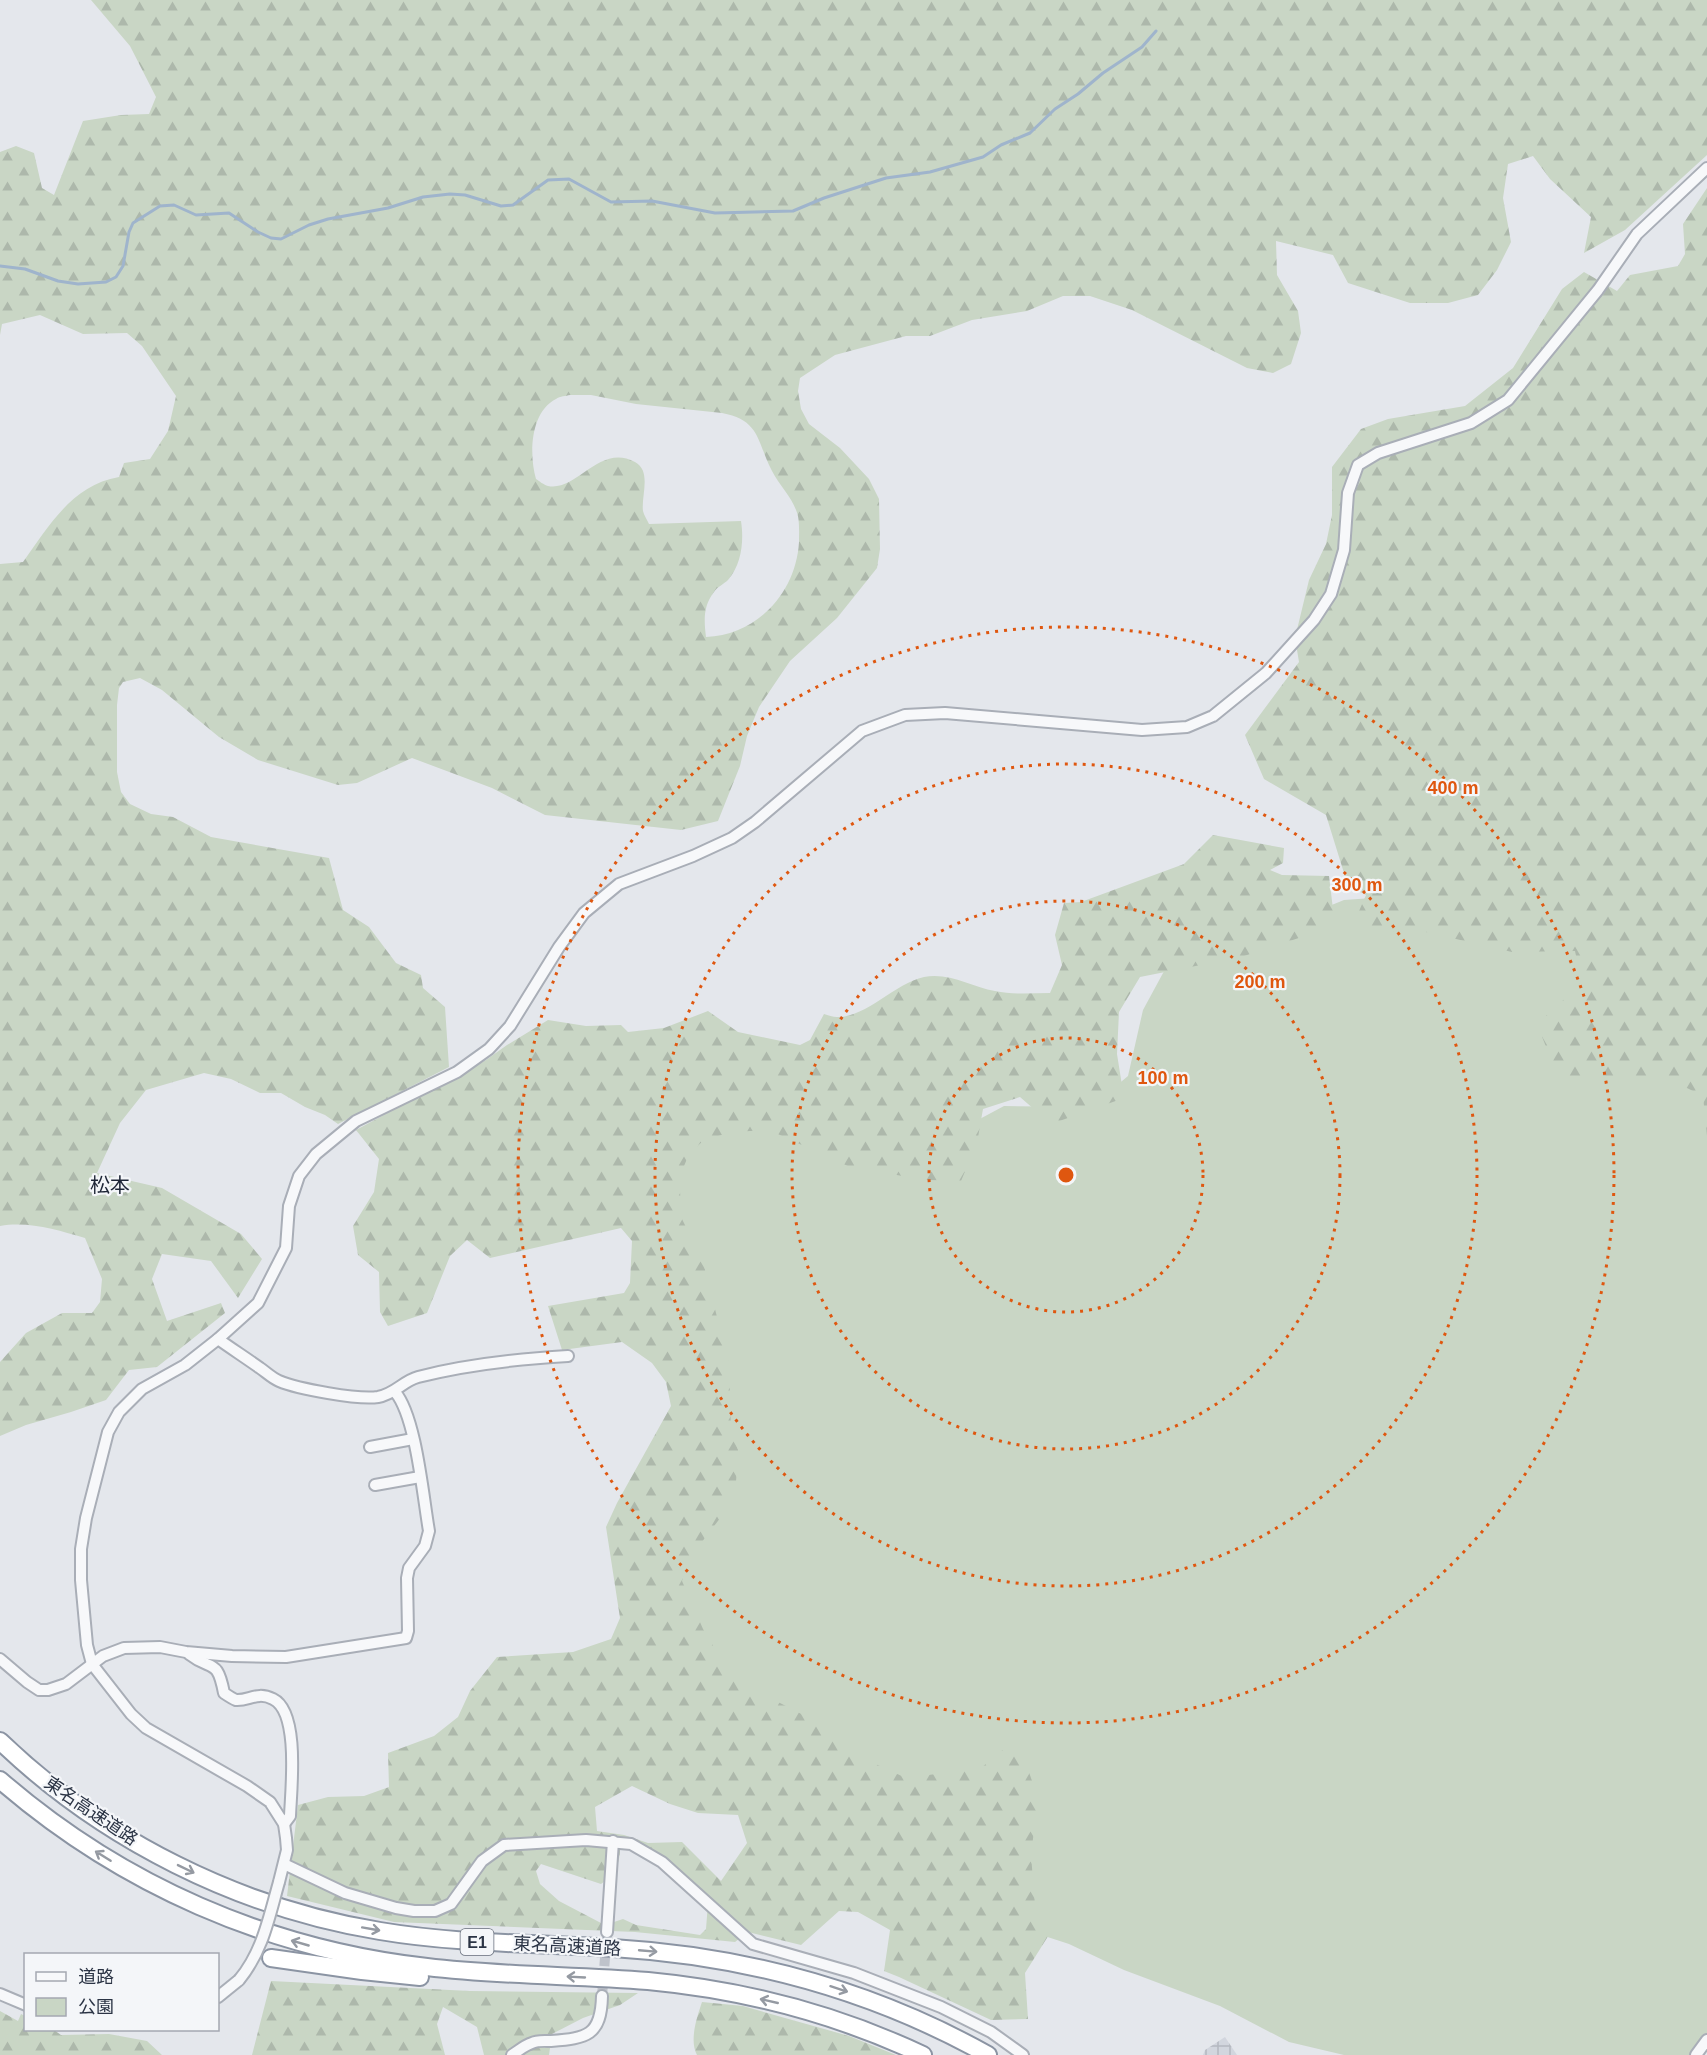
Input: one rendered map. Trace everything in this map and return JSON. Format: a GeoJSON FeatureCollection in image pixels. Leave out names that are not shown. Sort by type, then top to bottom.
{"type":"FeatureCollection","features":[{"type":"Feature","properties":{"kind":"highway"},"geometry":{"type":"LineString","coordinates":[[0,1730],[44,1769],[154,1852]]}},
{"type":"Feature","properties":{"kind":"highway","name":"東名高速道路"},"geometry":{"type":"LineString","coordinates":[[0,1741],[31,1769],[77,1804],[154,1852],[210,1880],[256,1898],[327,1920],[440,1939],[614,1948],[680,1954],[777,1971],[883,2004],[935,2026],[988,2055]]}},
{"type":"Feature","properties":{"kind":"highway","name":"東名高速道路"},"geometry":{"type":"LineString","coordinates":[[0,1780],[62,1829],[116,1864],[168,1892],[222,1916],[282,1938],[372,1959],[455,1970],[648,1981],[738,1994],[849,2023],[923,2055]]}},
{"type":"Feature","properties":{"kind":"highway"},"geometry":{"type":"LineString","coordinates":[[270,1958],[422,1977],[461,1978],[514,1974]]}},
{"type":"Feature","properties":{"kind":"street"},"geometry":{"type":"LineString","coordinates":[[219,1996],[240,1980],[252,1965],[260,1947],[287,1850],[284,1824],[270,1802],[260,1794],[146,1728],[131,1714],[92,1664],[87,1645],[81,1580],[81,1549],[86,1518],[108,1432],[119,1412],[142,1389],[186,1365],[218,1340],[258,1303],[286,1248],[289,1206],[299,1176],[316,1154],[356,1121],[457,1072],[489,1049],[510,1026],[559,946],[584,913],[619,884],[693,856],[732,838],[755,822],[862,731],[905,715],[945,713],[1142,730],[1187,727],[1213,716],[1266,673],[1314,620],[1331,594],[1344,550],[1348,493],[1358,465],[1378,453],[1471,423],[1508,400],[1598,290],[1637,234],[1707,168]]}},
{"type":"Feature","properties":{"kind":"street"},"geometry":{"type":"LineString","coordinates":[[218,1340],[278,1380],[302,1387],[367,1398],[395,1392],[399,1386],[414,1378],[459,1367],[514,1359],[568,1356]]}},
{"type":"Feature","properties":{"kind":"street"},"geometry":{"type":"LineString","coordinates":[[0,1659],[39,1690],[48,1690],[66,1684],[104,1656],[124,1648],[160,1647],[232,1656],[286,1657],[406,1638],[409,1568],[425,1546],[429,1532],[413,1439],[401,1398],[395,1392]]}},
{"type":"Feature","properties":{"kind":"street"},"geometry":{"type":"LineString","coordinates":[[370,1447],[413,1439]]}},
{"type":"Feature","properties":{"kind":"street"},"geometry":{"type":"LineString","coordinates":[[375,1485],[420,1477]]}},
{"type":"Feature","properties":{"kind":"street"},"geometry":{"type":"LineString","coordinates":[[186,1652],[214,1666],[220,1674],[224,1694],[236,1700],[256,1695],[275,1699],[284,1711],[293,1743],[290,1816],[284,1824]]}},
{"type":"Feature","properties":{"kind":"street"},"geometry":{"type":"LineString","coordinates":[[284,1864],[345,1893],[396,1908],[435,1911],[451,1904],[482,1861],[504,1845],[585,1840],[631,1844],[662,1862],[753,1944],[854,1973],[941,2007],[991,2032],[1023,2055]]}},
{"type":"Feature","properties":{"kind":"street"},"geometry":{"type":"LineString","coordinates":[[608,1932],[613,1841]]}},
{"type":"Feature","properties":{"kind":"street"},"geometry":{"type":"LineString","coordinates":[[0,1994],[24,2004]]}},
{"type":"Feature","properties":{"kind":"street"},"geometry":{"type":"LineString","coordinates":[[512,2055],[533,2042],[570,2043],[596,2028],[602,2009],[602,1996]]}},
{"type":"Feature","properties":{"kind":"street"},"geometry":{"type":"LineString","coordinates":[[1696,2055],[1707,2040]]}},
{"type":"Feature","properties":{"kind":"shaded area"},"geometry":{"type":"Polygon","coordinates":[[[1225,2037],[1237,2055],[1203,2055],[1205,2050],[1225,2037]]]}},
{"type":"Feature","properties":{"kind":"green space"},"geometry":{"type":"Polygon","coordinates":[[[91,0],[1707,0],[1707,155],[1625,230],[1584,253],[1591,217],[1550,179],[1533,156],[1508,164],[1503,198],[1511,242],[1497,270],[1478,295],[1448,303],[1410,303],[1348,283],[1333,255],[1276,241],[1277,275],[1298,311],[1301,333],[1291,364],[1273,373],[1247,368],[1132,310],[1090,296],[1063,296],[1027,311],[972,320],[930,336],[906,336],[835,355],[800,378],[798,391],[801,409],[809,424],[840,448],[869,479],[879,499],[880,549],[877,568],[837,618],[790,661],[759,707],[747,736],[740,766],[718,821],[681,830],[545,815],[492,788],[412,758],[357,783],[338,785],[258,760],[219,737],[162,690],[140,678],[123,682],[119,688],[117,705],[117,772],[121,792],[130,804],[151,814],[173,817],[211,837],[329,858],[343,910],[369,927],[396,963],[421,975],[423,988],[445,1007],[449,1067],[338,1124],[281,1093],[260,1093],[231,1079],[204,1073],[146,1090],[120,1123],[97,1173],[162,1188],[241,1234],[262,1259],[238,1298],[211,1261],[162,1254],[152,1279],[167,1321],[221,1303],[225,1313],[157,1367],[129,1370],[106,1400],[26,1425],[0,1436],[0,1362],[26,1333],[62,1313],[92,1313],[100,1302],[102,1279],[85,1238],[32,1225],[0,1226],[0,564],[23,562],[63,509],[75,498],[102,481],[119,477],[124,463],[150,459],[168,431],[176,396],[142,346],[127,333],[83,334],[40,315],[2,324],[0,335],[0,152],[16,146],[34,153],[42,188],[54,195],[83,121],[121,115],[149,114],[156,97],[130,46],[91,0]],[[591,395],[559,397],[547,405],[541,414],[536,424],[532,447],[536,479],[548,486],[559,486],[599,463],[622,458],[635,462],[643,471],[645,484],[643,511],[649,524],[741,521],[742,544],[739,559],[733,574],[710,597],[706,608],[706,637],[725,634],[757,620],[782,594],[790,578],[796,561],[799,526],[794,505],[772,471],[751,427],[735,416],[722,413],[636,404],[591,395]]]}},
{"type":"Feature","properties":{"kind":"green space"},"geometry":{"type":"Polygon","coordinates":[[[1707,188],[1707,1136],[1703,1096],[1679,1084],[1635,1077],[1558,1077],[1537,1024],[1582,983],[1575,951],[1512,952],[1413,929],[1373,934],[1353,925],[1366,895],[1348,886],[1326,815],[1264,779],[1245,735],[1299,662],[1295,638],[1309,580],[1326,544],[1332,515],[1332,467],[1361,429],[1388,419],[1465,406],[1513,368],[1562,289],[1584,272],[1617,291],[1630,275],[1678,266],[1685,254],[1683,224],[1707,188]]]}},
{"type":"Feature","properties":{"kind":"green space"},"geometry":{"type":"Polygon","coordinates":[[[1213,835],[1284,848],[1283,863],[1270,870],[1282,875],[1329,876],[1335,926],[1241,957],[1140,977],[1119,1012],[1117,1054],[1124,1098],[1051,1124],[1020,1097],[983,1109],[977,1143],[961,1181],[926,1180],[850,1167],[769,1130],[732,1132],[704,1140],[689,1154],[679,1178],[682,1219],[703,1262],[729,1364],[731,1430],[738,1450],[736,1482],[721,1517],[688,1560],[682,1581],[703,1629],[733,1679],[817,1722],[856,1755],[906,1778],[981,1768],[1017,1738],[1038,1798],[1031,1855],[1036,1918],[1052,1930],[1025,1973],[1028,2019],[991,2020],[884,1971],[890,1930],[858,1912],[839,1911],[801,1945],[748,1932],[735,1942],[635,1932],[394,1922],[287,1896],[298,1805],[328,1797],[364,1796],[389,1787],[388,1753],[434,1736],[458,1717],[470,1691],[497,1657],[573,1652],[611,1639],[620,1618],[606,1527],[671,1406],[666,1382],[652,1363],[622,1342],[562,1350],[548,1306],[624,1293],[630,1283],[632,1241],[621,1228],[490,1258],[467,1240],[450,1256],[427,1313],[388,1326],[380,1312],[379,1272],[358,1255],[353,1226],[374,1192],[379,1159],[356,1130],[486,1060],[548,1020],[586,1026],[621,1025],[628,1032],[664,1028],[708,1011],[738,1032],[800,1045],[810,1040],[824,1014],[837,1017],[859,1012],[913,980],[924,977],[951,978],[1002,992],[1050,993],[1062,965],[1055,935],[1064,903],[1081,902],[1184,864],[1213,835]],[[632,1786],[595,1807],[597,1831],[624,1835],[648,1843],[682,1842],[721,1881],[747,1843],[738,1815],[698,1813],[670,1804],[632,1786]],[[628,1846],[620,1848],[616,1869],[601,1884],[541,1864],[536,1871],[540,1884],[559,1901],[601,1923],[623,1919],[636,1925],[700,1935],[706,1929],[708,1903],[672,1864],[656,1852],[652,1857],[628,1846]]]}},
{"type":"Feature","properties":{"kind":"green space"},"geometry":{"type":"Polygon","coordinates":[[[1401,896],[1554,926],[1707,1088],[1707,2043],[1699,2055],[1344,2055],[1289,2042],[1220,2006],[1124,1970],[1069,1944],[1023,1929],[922,1791],[699,1676],[674,1581],[684,1501],[660,1179],[700,1111],[948,1136],[1004,1106],[1091,1107],[1128,1076],[1143,1010],[1169,962],[1243,941],[1344,900],[1401,896]]]}},
{"type":"Feature","properties":{"kind":"green space"},"geometry":{"type":"Polygon","coordinates":[[[271,1981],[470,1991],[638,1993],[620,2005],[583,2018],[552,2034],[549,2055],[484,2055],[477,2027],[443,2007],[437,2024],[445,2055],[252,2055],[271,1981]]]}},
{"type":"Feature","properties":{"kind":"green space"},"geometry":{"type":"Polygon","coordinates":[[[702,2002],[743,2006],[849,2036],[896,2055],[697,2055],[694,2036],[702,2002]]]}},
{"type":"Feature","properties":{"kind":"green space"},"geometry":{"type":"Polygon","coordinates":[[[0,2011],[18,2021],[21,2014],[24,2016],[24,2031],[55,2031],[61,2035],[109,2034],[147,2041],[162,2055],[0,2055],[0,2011]]]}},
{"type":"Feature","properties":{"kind":"waterway"},"geometry":{"type":"LineString","coordinates":[[0,266],[25,269],[58,281],[78,284],[106,282],[116,277],[123,266],[129,232],[133,223],[160,206],[174,205],[196,215],[229,213],[258,232],[271,238],[281,239],[309,225],[328,219],[388,208],[423,197],[465,195],[501,206],[513,205],[548,180],[569,179],[611,202],[652,201],[715,213],[793,211],[824,198],[886,178],[930,172],[983,157],[1001,145],[1030,133],[1055,109],[1142,47],[1156,31]]}},
{"type":"Feature","properties":{"kind":"tunnel"},"geometry":{"type":"LineString","coordinates":[[602,1996],[607,1932]]}},
{"type":"Feature","properties":{"kind":"district","name":"松本"},"geometry":{"type":"Point","coordinates":[110,1185]}}]}
